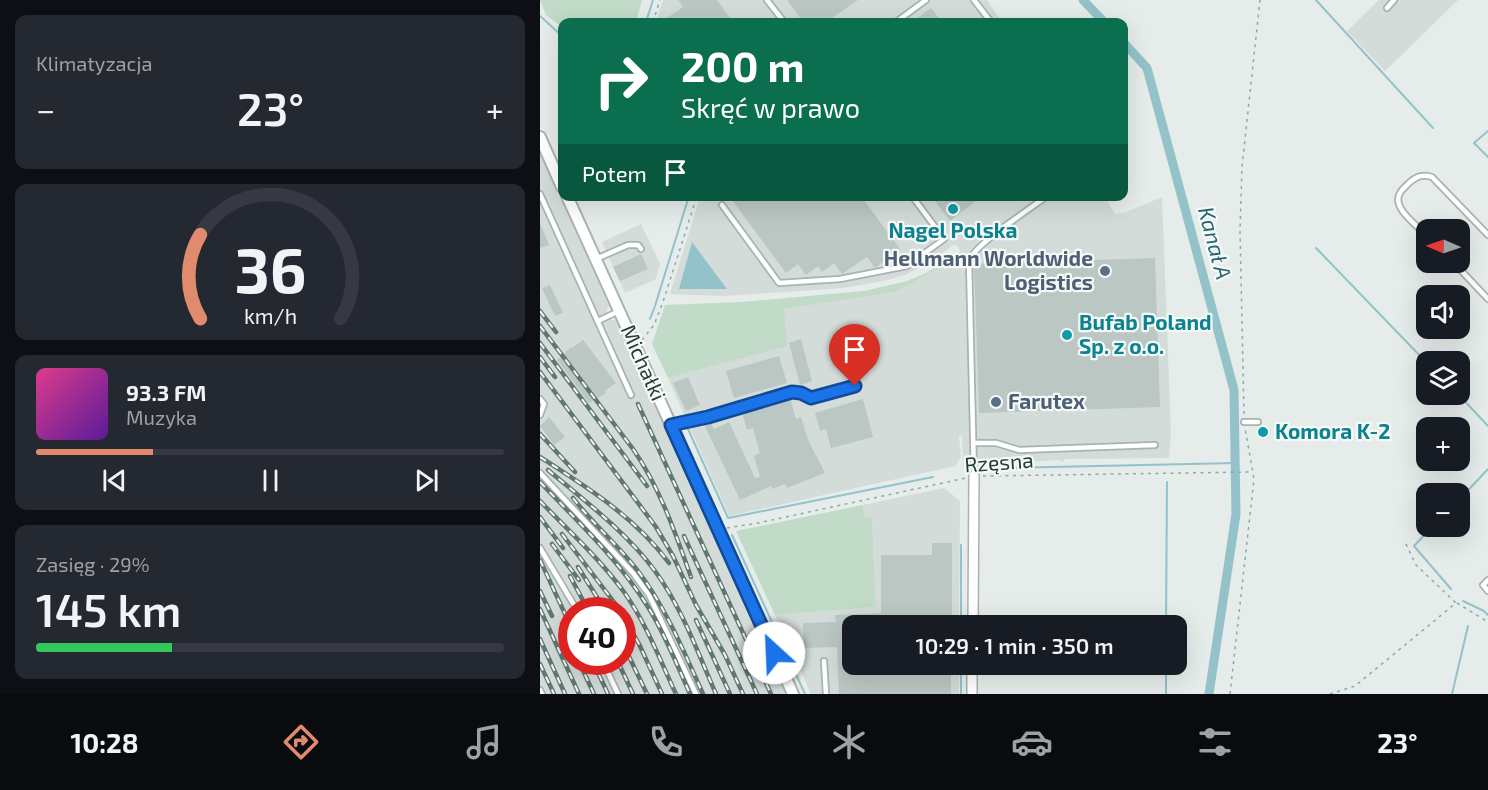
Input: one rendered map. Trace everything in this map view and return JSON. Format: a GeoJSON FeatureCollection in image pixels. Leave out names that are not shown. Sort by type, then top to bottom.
{"type":"FeatureCollection","features":[{"type":"Feature","properties":{"kind":"street"},"geometry":{"type":"LineString","coordinates":[[540,137],[558,178]]}},
{"type":"Feature","properties":{"kind":"street","name":"Michałki"},"geometry":{"type":"LineString","coordinates":[[569,201],[793,694]]}},
{"type":"Feature","properties":{"kind":"street"},"geometry":{"type":"LineString","coordinates":[[973,615],[974,476]]}},
{"type":"Feature","properties":{"kind":"street"},"geometry":{"type":"LineString","coordinates":[[972,675],[972,694]]}},
{"type":"Feature","properties":{"kind":"lane"},"geometry":{"type":"LineString","coordinates":[[767,0],[781,18]]}},
{"type":"Feature","properties":{"kind":"lane"},"geometry":{"type":"LineString","coordinates":[[901,18],[926,0]]}},
{"type":"Feature","properties":{"kind":"lane"},"geometry":{"type":"LineString","coordinates":[[974,0],[988,18]]}},
{"type":"Feature","properties":{"kind":"lane"},"geometry":{"type":"LineString","coordinates":[[1387,8],[1394,0]]}},
{"type":"Feature","properties":{"kind":"lane"},"geometry":{"type":"LineString","coordinates":[[1416,225],[1401,209],[1398,198],[1400,192],[1414,179],[1426,175],[1432,177],[1488,235]]}},
{"type":"Feature","properties":{"kind":"lane"},"geometry":{"type":"LineString","coordinates":[[540,194],[632,395]]}},
{"type":"Feature","properties":{"kind":"lane"},"geometry":{"type":"LineString","coordinates":[[722,205],[779,283],[840,279],[907,266],[944,239],[916,201]]}},
{"type":"Feature","properties":{"kind":"lane"},"geometry":{"type":"LineString","coordinates":[[974,476],[969,261],[972,254],[989,239],[1040,201]]}},
{"type":"Feature","properties":{"kind":"lane"},"geometry":{"type":"LineString","coordinates":[[596,259],[628,245],[638,245],[641,249]]}},
{"type":"Feature","properties":{"kind":"lane"},"geometry":{"type":"LineString","coordinates":[[1463,273],[1488,299]]}},
{"type":"Feature","properties":{"kind":"lane"},"geometry":{"type":"LineString","coordinates":[[598,321],[619,311]]}},
{"type":"Feature","properties":{"kind":"lane"},"geometry":{"type":"LineString","coordinates":[[671,425],[708,417],[792,392],[811,398],[855,386]]}},
{"type":"Feature","properties":{"kind":"lane"},"geometry":{"type":"LineString","coordinates":[[540,399],[544,404],[540,415]]}},
{"type":"Feature","properties":{"kind":"lane"},"geometry":{"type":"LineString","coordinates":[[1244,422],[1257,422]]}},
{"type":"Feature","properties":{"kind":"lane"},"geometry":{"type":"LineString","coordinates":[[973,443],[996,443],[1019,450],[1155,445]]}},
{"type":"Feature","properties":{"kind":"lane"},"geometry":{"type":"LineString","coordinates":[[540,473],[639,580],[662,619],[696,694]]}},
{"type":"Feature","properties":{"kind":"lane"},"geometry":{"type":"LineString","coordinates":[[540,548],[569,597]]}},
{"type":"Feature","properties":{"kind":"lane"},"geometry":{"type":"LineString","coordinates":[[1488,580],[1483,585],[1488,591]]}},
{"type":"Feature","properties":{"kind":"lane"},"geometry":{"type":"LineString","coordinates":[[824,661],[826,694]]}},
{"type":"Feature","properties":{"kind":"lane"},"geometry":{"type":"LineString","coordinates":[[609,675],[618,694]]}},
{"type":"Feature","properties":{"kind":"lane"},"geometry":{"type":"LineString","coordinates":[[540,690],[542,694]]}},
{"type":"Feature","properties":{"kind":"path"},"geometry":{"type":"LineString","coordinates":[[654,18],[660,0]]}},
{"type":"Feature","properties":{"kind":"path"},"geometry":{"type":"LineString","coordinates":[[1230,694],[1254,479],[1244,422],[1240,231],[1242,167],[1260,0]]}},
{"type":"Feature","properties":{"kind":"path"},"geometry":{"type":"LineString","coordinates":[[635,347],[654,325],[695,201]]}},
{"type":"Feature","properties":{"kind":"path","name":"Rzęsna"},"geometry":{"type":"LineString","coordinates":[[718,531],[974,476],[1252,472]]}},
{"type":"Feature","properties":{"kind":"path"},"geometry":{"type":"LineString","coordinates":[[1405,542],[1416,565],[1456,603],[1488,622]]}},
{"type":"Feature","properties":{"kind":"path"},"geometry":{"type":"LineString","coordinates":[[1330,694],[1355,686],[1456,603]]}},
{"type":"Feature","properties":{"kind":"shaded area"},"geometry":{"type":"Polygon","coordinates":[[[663,0],[987,0],[999,18],[657,18],[663,0]]]}},
{"type":"Feature","properties":{"kind":"shaded area"},"geometry":{"type":"Polygon","coordinates":[[[1379,0],[1458,0],[1385,71],[1347,31],[1379,0]]]}},
{"type":"Feature","properties":{"kind":"shaded area"},"geometry":{"type":"Polygon","coordinates":[[[540,154],[558,194],[558,201],[561,201],[609,306],[606,311],[611,320],[616,320],[785,694],[540,694],[540,154]]]}},
{"type":"Feature","properties":{"kind":"shaded area"},"geometry":{"type":"Polygon","coordinates":[[[1162,197],[1171,434],[1169,458],[1064,459],[1063,462],[1058,460],[963,466],[962,436],[959,436],[961,457],[955,466],[729,516],[668,378],[786,346],[783,309],[896,292],[961,256],[961,251],[955,244],[925,265],[905,275],[843,288],[723,296],[670,294],[699,201],[1108,201],[1115,214],[1124,213],[1162,197]]]}},
{"type":"Feature","properties":{"kind":"shaded area"},"geometry":{"type":"Polygon","coordinates":[[[641,224],[660,264],[656,279],[625,293],[602,242],[641,224]]]}},
{"type":"Feature","properties":{"kind":"shaded area"},"geometry":{"type":"Polygon","coordinates":[[[944,488],[960,501],[959,615],[842,615],[842,675],[959,675],[959,694],[811,694],[775,615],[876,607],[872,516],[864,518],[863,505],[944,488]]]}},
{"type":"Feature","properties":{"kind":"green space"},"geometry":{"type":"Polygon","coordinates":[[[540,0],[642,0],[637,18],[558,18],[558,24],[546,15],[540,0]]]}},
{"type":"Feature","properties":{"kind":"green space"},"geometry":{"type":"Polygon","coordinates":[[[961,251],[961,256],[896,292],[784,309],[787,346],[668,378],[652,344],[665,305],[742,302],[864,291],[907,281],[926,273],[961,251]]]}},
{"type":"Feature","properties":{"kind":"green space"},"geometry":{"type":"Polygon","coordinates":[[[863,505],[864,518],[872,516],[876,607],[775,615],[736,531],[863,505]]]}},
{"type":"Feature","properties":{"kind":"water"},"geometry":{"type":"Polygon","coordinates":[[[692,242],[727,289],[679,289],[692,242]]]}},
{"type":"Feature","properties":{"kind":"building"},"geometry":{"type":"Polygon","coordinates":[[[678,0],[717,0],[730,18],[667,18],[683,7],[678,0]]]}},
{"type":"Feature","properties":{"kind":"building"},"geometry":{"type":"Polygon","coordinates":[[[787,0],[858,0],[832,18],[800,18],[787,0]]]}},
{"type":"Feature","properties":{"kind":"building"},"geometry":{"type":"Polygon","coordinates":[[[931,8],[939,18],[917,18],[931,8]]]}},
{"type":"Feature","properties":{"kind":"building"},"geometry":{"type":"Polygon","coordinates":[[[733,201],[865,201],[900,249],[875,268],[867,257],[842,274],[834,263],[822,272],[818,266],[806,275],[798,264],[786,273],[733,201]]]}},
{"type":"Feature","properties":{"kind":"building","name":"Nagel Polska"},"geometry":{"type":"Polygon","coordinates":[[[935,201],[976,201],[950,221],[935,201]]]}},
{"type":"Feature","properties":{"kind":"building"},"geometry":{"type":"Polygon","coordinates":[[[540,223],[549,245],[540,248],[540,223]]]}},
{"type":"Feature","properties":{"kind":"building"},"geometry":{"type":"Polygon","coordinates":[[[641,254],[648,269],[620,281],[613,267],[641,254]]]}},
{"type":"Feature","properties":{"kind":"building","name":"Bufab Poland Sp. z o.o."},"geometry":{"type":"Polygon","coordinates":[[[1155,258],[1160,407],[979,413],[974,264],[1155,258]]]}},
{"type":"Feature","properties":{"kind":"building"},"geometry":{"type":"Polygon","coordinates":[[[550,285],[563,313],[555,316],[542,288],[550,285]]]}},
{"type":"Feature","properties":{"kind":"building"},"geometry":{"type":"Polygon","coordinates":[[[801,339],[812,381],[800,385],[789,343],[801,339]]]}},
{"type":"Feature","properties":{"kind":"building"},"geometry":{"type":"Polygon","coordinates":[[[583,340],[616,383],[605,391],[606,393],[589,403],[557,360],[583,340]]]}},
{"type":"Feature","properties":{"kind":"building"},"geometry":{"type":"Polygon","coordinates":[[[779,356],[787,383],[734,398],[726,371],[779,356]]]}},
{"type":"Feature","properties":{"kind":"building"},"geometry":{"type":"Polygon","coordinates":[[[688,377],[700,405],[686,411],[673,383],[688,377]]]}},
{"type":"Feature","properties":{"kind":"building"},"geometry":{"type":"Polygon","coordinates":[[[790,398],[796,419],[801,417],[808,440],[825,473],[787,488],[785,484],[773,489],[771,486],[740,500],[704,424],[710,421],[714,429],[729,422],[755,478],[760,477],[754,456],[760,453],[753,428],[747,430],[742,412],[790,398]]]}},
{"type":"Feature","properties":{"kind":"building"},"geometry":{"type":"Polygon","coordinates":[[[863,399],[873,437],[831,448],[826,429],[820,431],[815,413],[863,399]]]}},
{"type":"Feature","properties":{"kind":"building"},"geometry":{"type":"Polygon","coordinates":[[[549,417],[565,437],[554,445],[540,426],[549,417]]]}},
{"type":"Feature","properties":{"kind":"building"},"geometry":{"type":"Polygon","coordinates":[[[932,543],[952,543],[952,615],[842,615],[842,675],[951,675],[951,694],[839,694],[837,647],[804,648],[803,623],[836,622],[835,615],[881,613],[881,555],[932,555],[932,543]]]}},
{"type":"Feature","properties":{"kind":"waterway"},"geometry":{"type":"LineString","coordinates":[[647,18],[653,0]]}},
{"type":"Feature","properties":{"kind":"waterway","name":"Kanał A"},"geometry":{"type":"LineString","coordinates":[[1083,0],[1100,18]]}},
{"type":"Feature","properties":{"kind":"waterway"},"geometry":{"type":"LineString","coordinates":[[1316,0],[1433,128]]}},
{"type":"Feature","properties":{"kind":"waterway"},"geometry":{"type":"LineString","coordinates":[[540,16],[558,32]]}},
{"type":"Feature","properties":{"kind":"waterway","name":"Kanał A"},"geometry":{"type":"LineString","coordinates":[[1128,47],[1147,68],[1234,390],[1236,514],[1209,694]]}},
{"type":"Feature","properties":{"kind":"waterway"},"geometry":{"type":"LineString","coordinates":[[1488,131],[1474,143],[1488,157]]}},
{"type":"Feature","properties":{"kind":"waterway"},"geometry":{"type":"LineString","coordinates":[[650,319],[687,201]]}},
{"type":"Feature","properties":{"kind":"waterway"},"geometry":{"type":"LineString","coordinates":[[1316,248],[1416,352]]}},
{"type":"Feature","properties":{"kind":"waterway"},"geometry":{"type":"LineString","coordinates":[[1468,405],[1488,426]]}},
{"type":"Feature","properties":{"kind":"waterway"},"geometry":{"type":"LineString","coordinates":[[688,429],[728,518],[933,477]]}},
{"type":"Feature","properties":{"kind":"waterway"},"geometry":{"type":"LineString","coordinates":[[1010,468],[1236,463]]}},
{"type":"Feature","properties":{"kind":"waterway"},"geometry":{"type":"LineString","coordinates":[[1470,488],[1488,469]]}},
{"type":"Feature","properties":{"kind":"waterway"},"geometry":{"type":"LineString","coordinates":[[1166,615],[1167,482]]}},
{"type":"Feature","properties":{"kind":"waterway"},"geometry":{"type":"LineString","coordinates":[[732,535],[805,694]]}},
{"type":"Feature","properties":{"kind":"waterway"},"geometry":{"type":"LineString","coordinates":[[1423,537],[1414,546],[1451,589]]}},
{"type":"Feature","properties":{"kind":"waterway"},"geometry":{"type":"LineString","coordinates":[[961,545],[961,615]]}},
{"type":"Feature","properties":{"kind":"waterway"},"geometry":{"type":"LineString","coordinates":[[1463,601],[1488,615]]}},
{"type":"Feature","properties":{"kind":"waterway"},"geometry":{"type":"LineString","coordinates":[[1452,694],[1468,626]]}},
{"type":"Feature","properties":{"kind":"waterway"},"geometry":{"type":"LineString","coordinates":[[961,675],[961,694]]}},
{"type":"Feature","properties":{"kind":"waterway"},"geometry":{"type":"LineString","coordinates":[[1166,675],[1166,694]]}},
{"type":"Feature","properties":{"kind":"railway"},"geometry":{"type":"LineString","coordinates":[[540,311],[556,332]]}},
{"type":"Feature","properties":{"kind":"railway"},"geometry":{"type":"LineString","coordinates":[[540,326],[643,464],[666,511],[691,577]]}},
{"type":"Feature","properties":{"kind":"railway"},"geometry":{"type":"LineString","coordinates":[[540,343],[647,486]]}},
{"type":"Feature","properties":{"kind":"railway"},"geometry":{"type":"LineString","coordinates":[[540,357],[555,377]]}},
{"type":"Feature","properties":{"kind":"railway"},"geometry":{"type":"LineString","coordinates":[[540,372],[656,527],[673,556],[696,605],[725,655],[743,694]]}},
{"type":"Feature","properties":{"kind":"railway"},"geometry":{"type":"LineString","coordinates":[[638,404],[771,694]]}},
{"type":"Feature","properties":{"kind":"railway"},"geometry":{"type":"LineString","coordinates":[[540,434],[575,472]]}},
{"type":"Feature","properties":{"kind":"railway"},"geometry":{"type":"LineString","coordinates":[[540,457],[626,517],[669,563]]}},
{"type":"Feature","properties":{"kind":"railway"},"geometry":{"type":"LineString","coordinates":[[548,470],[632,543],[655,571],[681,615],[716,694]]}},
{"type":"Feature","properties":{"kind":"railway"},"geometry":{"type":"LineString","coordinates":[[540,482],[597,542],[637,590],[660,628],[690,694]]}},
{"type":"Feature","properties":{"kind":"railway"},"geometry":{"type":"LineString","coordinates":[[573,498],[630,561],[648,585],[674,631],[703,694]]}},
{"type":"Feature","properties":{"kind":"railway"},"geometry":{"type":"LineString","coordinates":[[540,501],[594,556],[624,592],[646,629],[676,694]]}},
{"type":"Feature","properties":{"kind":"railway"},"geometry":{"type":"LineString","coordinates":[[540,517],[563,548]]}},
{"type":"Feature","properties":{"kind":"railway"},"geometry":{"type":"LineString","coordinates":[[562,534],[610,597]]}},
{"type":"Feature","properties":{"kind":"railway"},"geometry":{"type":"LineString","coordinates":[[684,536],[757,694]]}},
{"type":"Feature","properties":{"kind":"railway"},"geometry":{"type":"LineString","coordinates":[[552,544],[579,580]]}},
{"type":"Feature","properties":{"kind":"railway"},"geometry":{"type":"LineString","coordinates":[[540,560],[558,599]]}},
{"type":"Feature","properties":{"kind":"railway"},"geometry":{"type":"LineString","coordinates":[[578,567],[597,597]]}},
{"type":"Feature","properties":{"kind":"railway"},"geometry":{"type":"LineString","coordinates":[[570,576],[581,597]]}},
{"type":"Feature","properties":{"kind":"railway"},"geometry":{"type":"LineString","coordinates":[[540,591],[552,616]]}},
{"type":"Feature","properties":{"kind":"railway"},"geometry":{"type":"LineString","coordinates":[[540,609],[579,694]]}},
{"type":"Feature","properties":{"kind":"railway"},"geometry":{"type":"LineString","coordinates":[[696,620],[730,694]]}},
{"type":"Feature","properties":{"kind":"railway"},"geometry":{"type":"LineString","coordinates":[[540,639],[565,694]]}},
{"type":"Feature","properties":{"kind":"railway"},"geometry":{"type":"LineString","coordinates":[[636,639],[662,694]]}},
{"type":"Feature","properties":{"kind":"railway"},"geometry":{"type":"LineString","coordinates":[[540,664],[554,694]]}},
{"type":"Feature","properties":{"kind":"railway"},"geometry":{"type":"LineString","coordinates":[[636,671],[647,694]]}},
{"type":"Feature","properties":{"kind":"railway"},"geometry":{"type":"LineString","coordinates":[[585,675],[594,694]]}},
{"type":"Feature","properties":{"kind":"railway"},"geometry":{"type":"LineString","coordinates":[[599,675],[608,694]]}},
{"type":"Feature","properties":{"kind":"railway"},"geometry":{"type":"LineString","coordinates":[[624,675],[633,694]]}},
{"type":"Feature","properties":{"kind":"place","name":"Nagel Polska"},"geometry":{"type":"Point","coordinates":[953,209]}},
{"type":"Feature","properties":{"kind":"place","name":"Hellmann Worldwide Logistics"},"geometry":{"type":"Point","coordinates":[1105,271]}},
{"type":"Feature","properties":{"kind":"place","name":"Bufab Poland Sp. z o.o."},"geometry":{"type":"Point","coordinates":[1067,335]}},
{"type":"Feature","properties":{"kind":"place","name":"Farutex"},"geometry":{"type":"Point","coordinates":[996,402]}},
{"type":"Feature","properties":{"kind":"place","name":"Komora K-2"},"geometry":{"type":"Point","coordinates":[1263,432]}},
{"type":"Feature","properties":{"kind":"route"},"geometry":{"type":"LineString","coordinates":[[774,653],[671,425],[708,417],[792,392],[811,398],[855,386]]}}]}
